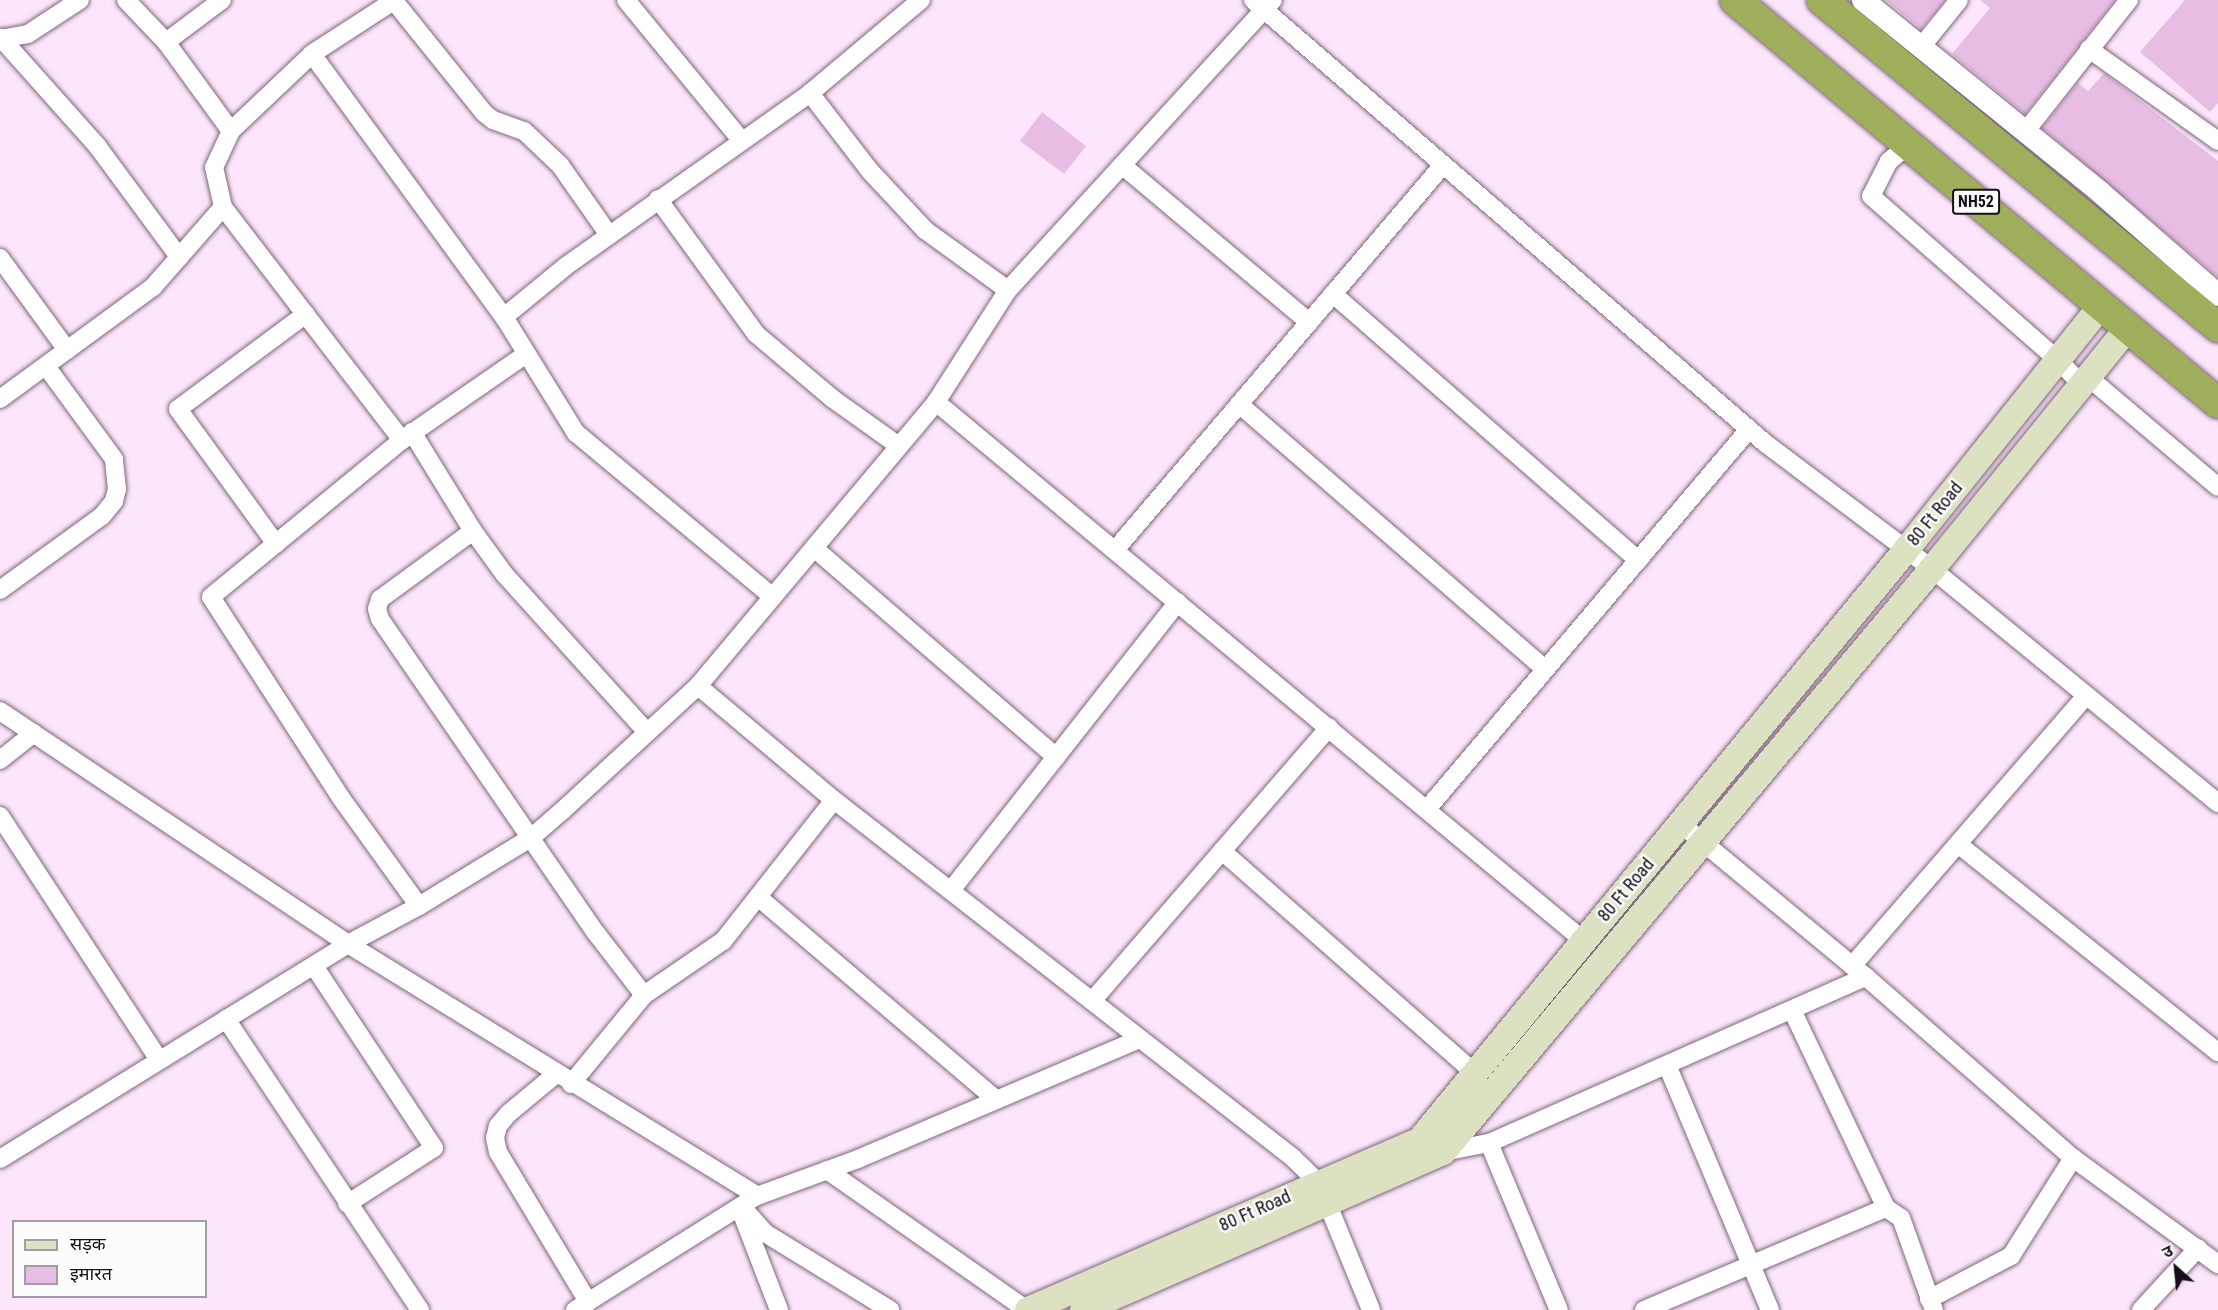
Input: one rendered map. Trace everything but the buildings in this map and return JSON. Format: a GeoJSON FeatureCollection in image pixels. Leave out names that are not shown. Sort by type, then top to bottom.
{"type":"FeatureCollection","features":[{"type":"Feature","properties":{"kind":"highway","name":"NH52"},"geometry":{"type":"LineString","coordinates":[[1735,0],[2100,307],[2218,403]]}},
{"type":"Feature","properties":{"kind":"highway"},"geometry":{"type":"LineString","coordinates":[[1822,0],[2218,327]]}},
{"type":"Feature","properties":{"kind":"main road","name":"80 Ft Road"},"geometry":{"type":"LineString","coordinates":[[1083,1310],[1323,1195],[1420,1140],[1906,550],[2100,307]]}},
{"type":"Feature","properties":{"kind":"main road","name":"80 Ft Road"},"geometry":{"type":"LineString","coordinates":[[1028,1310],[1323,1195],[1443,1152],[1932,569],[2128,328]]}},
{"type":"Feature","properties":{"kind":"street"},"geometry":{"type":"LineString","coordinates":[[0,38],[28,34],[80,0]]}},
{"type":"Feature","properties":{"kind":"street"},"geometry":{"type":"LineString","coordinates":[[126,0],[166,42],[231,131]]}},
{"type":"Feature","properties":{"kind":"street"},"geometry":{"type":"LineString","coordinates":[[166,42],[222,0]]}},
{"type":"Feature","properties":{"kind":"street"},"geometry":{"type":"LineString","coordinates":[[609,235],[560,165],[524,131],[493,120],[484,113],[395,0],[312,54],[231,131],[214,166],[223,207],[306,314],[407,436],[505,575],[647,732]]}},
{"type":"Feature","properties":{"kind":"street"},"geometry":{"type":"LineString","coordinates":[[627,0],[740,139]]}},
{"type":"Feature","properties":{"kind":"street"},"geometry":{"type":"LineString","coordinates":[[1863,0],[2025,132],[2218,295]]}},
{"type":"Feature","properties":{"kind":"street"},"geometry":{"type":"LineString","coordinates":[[1921,47],[1959,0]]}},
{"type":"Feature","properties":{"kind":"street"},"geometry":{"type":"LineString","coordinates":[[2025,132],[2129,0]]}},
{"type":"Feature","properties":{"kind":"street"},"geometry":{"type":"LineString","coordinates":[[504,317],[658,199],[740,139],[810,93],[914,2]]}},
{"type":"Feature","properties":{"kind":"street"},"geometry":{"type":"LineString","coordinates":[[0,1159],[348,944],[419,906],[532,837],[698,686],[936,402],[1008,290],[1123,166],[1263,3],[1443,165],[1749,429],[1932,569],[2085,697],[2218,803]]}},
{"type":"Feature","properties":{"kind":"street"},"geometry":{"type":"LineString","coordinates":[[0,38],[98,147],[179,257]]}},
{"type":"Feature","properties":{"kind":"street"},"geometry":{"type":"LineString","coordinates":[[2089,49],[2218,141]]}},
{"type":"Feature","properties":{"kind":"street"},"geometry":{"type":"LineString","coordinates":[[312,54],[504,317],[576,433],[773,597]]}},
{"type":"Feature","properties":{"kind":"street"},"geometry":{"type":"LineString","coordinates":[[810,93],[870,171],[925,230],[1008,290]]}},
{"type":"Feature","properties":{"kind":"street"},"geometry":{"type":"LineString","coordinates":[[1901,151],[1889,161],[1871,196],[2058,360],[2218,487]]}},
{"type":"Feature","properties":{"kind":"street"},"geometry":{"type":"LineString","coordinates":[[1115,550],[1443,165]]}},
{"type":"Feature","properties":{"kind":"street"},"geometry":{"type":"LineString","coordinates":[[1123,166],[1309,322]]}},
{"type":"Feature","properties":{"kind":"street"},"geometry":{"type":"LineString","coordinates":[[658,199],[756,334],[833,399],[899,446]]}},
{"type":"Feature","properties":{"kind":"street"},"geometry":{"type":"LineString","coordinates":[[0,399],[153,287],[223,207]]}},
{"type":"Feature","properties":{"kind":"street"},"geometry":{"type":"LineString","coordinates":[[0,258],[67,350]]}},
{"type":"Feature","properties":{"kind":"street"},"geometry":{"type":"LineString","coordinates":[[1333,294],[1638,560]]}},
{"type":"Feature","properties":{"kind":"street"},"geometry":{"type":"LineString","coordinates":[[276,544],[178,409],[306,314]]}},
{"type":"Feature","properties":{"kind":"street"},"geometry":{"type":"LineString","coordinates":[[419,906],[341,798],[211,597],[407,436],[526,354]]}},
{"type":"Feature","properties":{"kind":"street"},"geometry":{"type":"LineString","coordinates":[[0,590],[102,516],[114,501],[117,489],[114,459],[46,366]]}},
{"type":"Feature","properties":{"kind":"street"},"geometry":{"type":"LineString","coordinates":[[936,402],[1584,941]]}},
{"type":"Feature","properties":{"kind":"street"},"geometry":{"type":"LineString","coordinates":[[1239,404],[1545,669]]}},
{"type":"Feature","properties":{"kind":"street"},"geometry":{"type":"LineString","coordinates":[[1427,809],[1749,429]]}},
{"type":"Feature","properties":{"kind":"street"},"geometry":{"type":"LineString","coordinates":[[473,531],[380,598],[377,609],[380,619],[596,933],[644,995]]}},
{"type":"Feature","properties":{"kind":"street"},"geometry":{"type":"LineString","coordinates":[[814,548],[1056,757]]}},
{"type":"Feature","properties":{"kind":"street"},"geometry":{"type":"LineString","coordinates":[[952,889],[1178,602]]}},
{"type":"Feature","properties":{"kind":"street"},"geometry":{"type":"LineString","coordinates":[[698,686],[834,800],[952,889],[1139,1039],[1292,1156],[1323,1195],[1371,1310]]}},
{"type":"Feature","properties":{"kind":"street"},"geometry":{"type":"LineString","coordinates":[[1443,1152],[1489,1143],[1792,1010],[1859,971],[1958,844],[2085,697]]}},
{"type":"Feature","properties":{"kind":"street"},"geometry":{"type":"LineString","coordinates":[[0,711],[348,944],[563,1079],[757,1196]]}},
{"type":"Feature","properties":{"kind":"street"},"geometry":{"type":"LineString","coordinates":[[1092,1001],[1329,727]]}},
{"type":"Feature","properties":{"kind":"street"},"geometry":{"type":"LineString","coordinates":[[0,760],[34,733]]}},
{"type":"Feature","properties":{"kind":"street"},"geometry":{"type":"LineString","coordinates":[[834,800],[723,941],[644,995],[563,1079],[508,1114],[498,1126],[495,1138],[498,1152],[581,1306],[757,1196],[827,1170],[1139,1039]]}},
{"type":"Feature","properties":{"kind":"street"},"geometry":{"type":"LineString","coordinates":[[0,816],[159,1060]]}},
{"type":"Feature","properties":{"kind":"street"},"geometry":{"type":"LineString","coordinates":[[1681,824],[1859,971],[2073,1158],[2218,1264]]}},
{"type":"Feature","properties":{"kind":"street"},"geometry":{"type":"LineString","coordinates":[[1958,844],[2218,1052]]}},
{"type":"Feature","properties":{"kind":"street"},"geometry":{"type":"LineString","coordinates":[[1222,851],[1475,1073]]}},
{"type":"Feature","properties":{"kind":"street"},"geometry":{"type":"LineString","coordinates":[[758,897],[995,1099]]}},
{"type":"Feature","properties":{"kind":"street"},"geometry":{"type":"LineString","coordinates":[[314,966],[434,1148],[347,1204]]}},
{"type":"Feature","properties":{"kind":"street"},"geometry":{"type":"LineString","coordinates":[[1792,1010],[1886,1209],[1901,1218],[1932,1304],[2011,1256],[2073,1158]]}},
{"type":"Feature","properties":{"kind":"street"},"geometry":{"type":"LineString","coordinates":[[226,1018],[347,1204],[420,1310]]}},
{"type":"Feature","properties":{"kind":"street"},"geometry":{"type":"LineString","coordinates":[[1666,1065],[1770,1310]]}},
{"type":"Feature","properties":{"kind":"street"},"geometry":{"type":"LineString","coordinates":[[1489,1143],[1559,1310]]}},
{"type":"Feature","properties":{"kind":"street"},"geometry":{"type":"LineString","coordinates":[[827,1170],[1028,1310]]}},
{"type":"Feature","properties":{"kind":"street"},"geometry":{"type":"LineString","coordinates":[[740,1207],[779,1310]]}},
{"type":"Feature","properties":{"kind":"street"},"geometry":{"type":"LineString","coordinates":[[740,1207],[765,1233],[890,1310]]}},
{"type":"Feature","properties":{"kind":"street"},"geometry":{"type":"LineString","coordinates":[[1644,1310],[1886,1209]]}},
{"type":"Feature","properties":{"kind":"street"},"geometry":{"type":"LineString","coordinates":[[2141,1310],[2198,1248]]}}]}
